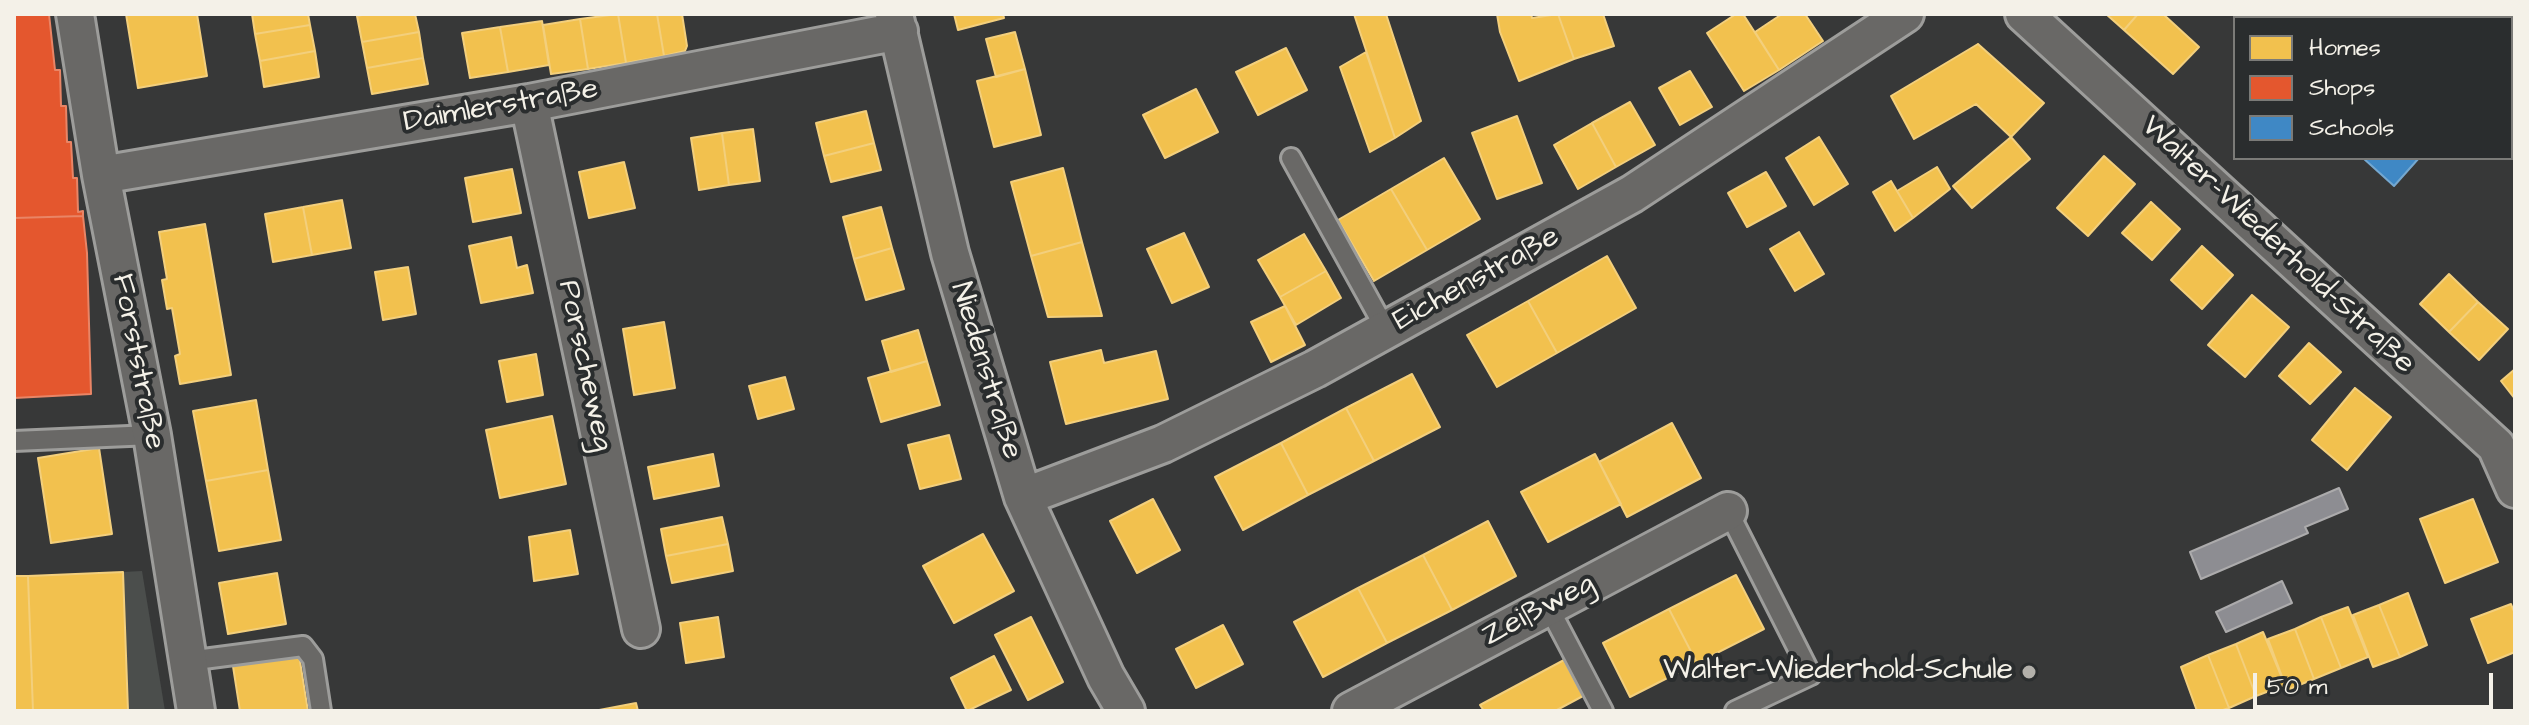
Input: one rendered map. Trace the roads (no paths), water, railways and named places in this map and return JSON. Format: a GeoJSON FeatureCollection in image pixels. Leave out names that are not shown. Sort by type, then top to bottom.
{"type":"FeatureCollection","features":[{"type":"Feature","properties":{"kind":"street","name":"Forststraße"},"geometry":{"type":"LineString","coordinates":[[75,14],[101,175],[152,435],[196,711]]}},
{"type":"Feature","properties":{"kind":"street","name":"Eichenstraße"},"geometry":{"type":"LineString","coordinates":[[1023,497],[1163,444],[1386,330],[1632,194],[1905,14]]}},
{"type":"Feature","properties":{"kind":"street","name":"Walter-Wiederhold-Straße"},"geometry":{"type":"LineString","coordinates":[[2024,14],[2496,446],[2515,489]]}},
{"type":"Feature","properties":{"kind":"street","name":"Daimlerstraße"},"geometry":{"type":"LineString","coordinates":[[101,175],[529,103],[896,22]]}},
{"type":"Feature","properties":{"kind":"street","name":"Niedenstraße"},"geometry":{"type":"LineString","coordinates":[[896,22],[950,253],[1023,497],[1106,677],[1126,711]]}},
{"type":"Feature","properties":{"kind":"street","name":"Porscheweg"},"geometry":{"type":"LineString","coordinates":[[529,103],[641,629]]}},
{"type":"Feature","properties":{"kind":"street","name":"Zeißweg"},"geometry":{"type":"LineString","coordinates":[[1351,711],[1728,511]]}},
{"type":"Feature","properties":{"kind":"lane"},"geometry":{"type":"LineString","coordinates":[[1291,158],[1386,330]]}},
{"type":"Feature","properties":{"kind":"lane"},"geometry":{"type":"LineString","coordinates":[[14,441],[152,435]]}},
{"type":"Feature","properties":{"kind":"lane"},"geometry":{"type":"LineString","coordinates":[[1728,511],[1811,675],[1735,711]]}},
{"type":"Feature","properties":{"kind":"lane"},"geometry":{"type":"LineString","coordinates":[[1548,606],[1603,711]]}},
{"type":"Feature","properties":{"kind":"lane"},"geometry":{"type":"LineString","coordinates":[[188,661],[303,646],[313,659],[321,711]]}},
{"type":"Feature","properties":{"kind":"place","name":"Walter-Wiederhold-Schule"},"geometry":{"type":"Point","coordinates":[2029,672]}}]}
